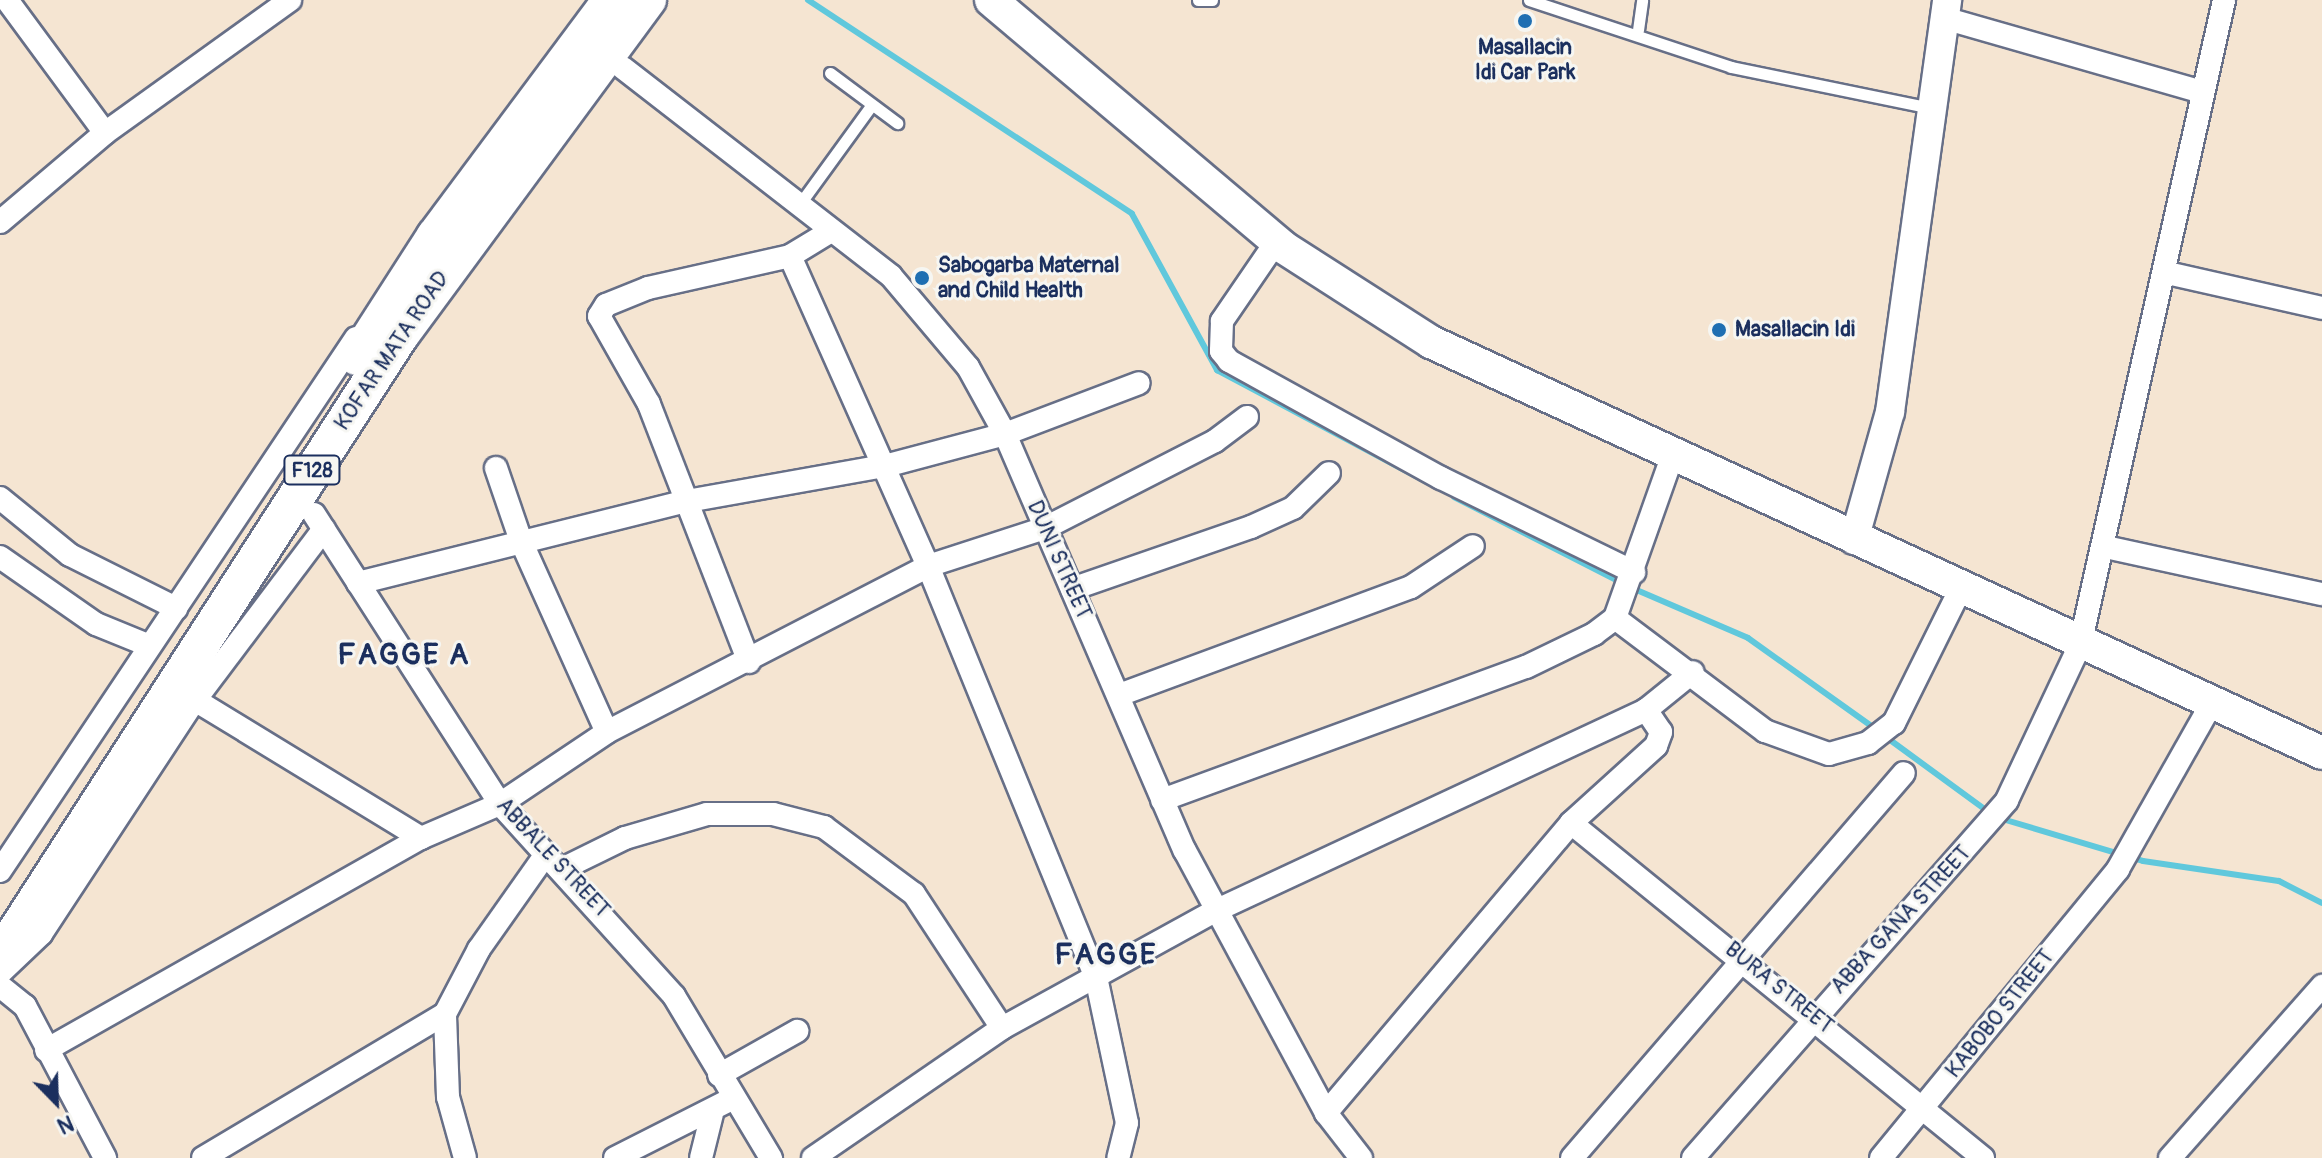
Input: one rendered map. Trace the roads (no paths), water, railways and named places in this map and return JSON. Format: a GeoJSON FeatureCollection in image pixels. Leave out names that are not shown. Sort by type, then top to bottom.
{"type":"FeatureCollection","features":[{"type":"Feature","properties":{"kind":"main road","name":"KOFAR MATA ROAD"},"geometry":{"type":"LineString","coordinates":[[0,910],[435,236],[611,0]]}},
{"type":"Feature","properties":{"kind":"main road","name":"KOFAR MATA ROAD"},"geometry":{"type":"LineString","coordinates":[[0,956],[400,336],[648,0]]}},
{"type":"Feature","properties":{"kind":"main road"},"geometry":{"type":"LineString","coordinates":[[991,0],[1276,242],[1431,342],[1672,457],[1857,533],[1960,590],[2322,734]]}},
{"type":"Feature","properties":{"kind":"main road"},"geometry":{"type":"LineString","coordinates":[[1021,0],[1272,217],[1404,308],[1506,364],[2322,753]]}},
{"type":"Feature","properties":{"kind":"street"},"geometry":{"type":"LineString","coordinates":[[7,0],[105,133]]}},
{"type":"Feature","properties":{"kind":"street"},"geometry":{"type":"LineString","coordinates":[[0,222],[105,133],[290,0]]}},
{"type":"Feature","properties":{"kind":"street"},"geometry":{"type":"LineString","coordinates":[[0,871],[431,225],[593,0]]}},
{"type":"Feature","properties":{"kind":"street","name":"ABBA GANA STREET"},"geometry":{"type":"LineString","coordinates":[[1693,1158],[1813,1016],[2007,800],[2084,637],[2167,273],[2202,92],[2224,0]]}},
{"type":"Feature","properties":{"kind":"street"},"geometry":{"type":"LineString","coordinates":[[1857,533],[1890,412],[1945,9],[2202,92]]}},
{"type":"Feature","properties":{"kind":"street","name":"DUNI STREET"},"geometry":{"type":"LineString","coordinates":[[623,68],[828,233],[891,276],[932,319],[1005,434],[1162,800],[1215,911],[1326,1113],[1361,1158]]}},
{"type":"Feature","properties":{"kind":"street"},"geometry":{"type":"LineString","coordinates":[[749,662],[682,502],[649,404],[619,359],[601,311],[648,288],[790,256],[828,233]]}},
{"type":"Feature","properties":{"kind":"street"},"geometry":{"type":"LineString","coordinates":[[1276,242],[1222,321],[1221,351],[1229,361],[1441,478],[1634,572]]}},
{"type":"Feature","properties":{"kind":"street"},"geometry":{"type":"LineString","coordinates":[[790,256],[928,566],[1096,977],[1127,1123],[1118,1158]]}},
{"type":"Feature","properties":{"kind":"street"},"geometry":{"type":"LineString","coordinates":[[2167,273],[2322,308]]}},
{"type":"Feature","properties":{"kind":"street"},"geometry":{"type":"LineString","coordinates":[[358,583],[682,502],[885,466],[1005,434],[1139,383]]}},
{"type":"Feature","properties":{"kind":"street"},"geometry":{"type":"LineString","coordinates":[[46,1050],[421,838],[500,804],[607,732],[749,662],[928,566],[1045,528],[1215,441],[1247,417]]}},
{"type":"Feature","properties":{"kind":"street"},"geometry":{"type":"LineString","coordinates":[[1162,800],[1526,667],[1615,618],[1634,572],[1672,457]]}},
{"type":"Feature","properties":{"kind":"street"},"geometry":{"type":"LineString","coordinates":[[496,468],[521,541],[607,732]]}},
{"type":"Feature","properties":{"kind":"street"},"geometry":{"type":"LineString","coordinates":[[1072,589],[1251,527],[1293,508],[1329,473]]}},
{"type":"Feature","properties":{"kind":"street"},"geometry":{"type":"LineString","coordinates":[[0,498],[70,555],[176,608]]}},
{"type":"Feature","properties":{"kind":"street","name":"ABBALE STREET"},"geometry":{"type":"LineString","coordinates":[[195,700],[319,522],[500,804],[674,996],[732,1099],[771,1158]]}},
{"type":"Feature","properties":{"kind":"street"},"geometry":{"type":"LineString","coordinates":[[1119,695],[1411,587],[1473,546]]}},
{"type":"Feature","properties":{"kind":"street"},"geometry":{"type":"LineString","coordinates":[[2106,547],[2322,594]]}},
{"type":"Feature","properties":{"kind":"street"},"geometry":{"type":"LineString","coordinates":[[0,557],[96,624],[150,646]]}},
{"type":"Feature","properties":{"kind":"street"},"geometry":{"type":"LineString","coordinates":[[1615,618],[1693,672],[1765,731],[1802,749],[1829,754],[1868,743],[1894,723],[1960,590]]}},
{"type":"Feature","properties":{"kind":"street"},"geometry":{"type":"LineString","coordinates":[[813,1158],[1002,1028],[1215,911],[1646,710],[1693,672]]}},
{"type":"Feature","properties":{"kind":"street"},"geometry":{"type":"LineString","coordinates":[[0,973],[41,934],[195,700],[421,838]]}},
{"type":"Feature","properties":{"kind":"street","name":"KABOBO STREET"},"geometry":{"type":"LineString","coordinates":[[1881,1158],[2118,869],[2212,703]]}},
{"type":"Feature","properties":{"kind":"street"},"geometry":{"type":"LineString","coordinates":[[1326,1113],[1571,823],[1656,746],[1661,732],[1646,710]]}},
{"type":"Feature","properties":{"kind":"street"},"geometry":{"type":"LineString","coordinates":[[1572,1158],[1904,773]]}},
{"type":"Feature","properties":{"kind":"street"},"geometry":{"type":"LineString","coordinates":[[465,1158],[448,1097],[445,1014],[479,949],[554,862],[707,814],[773,814],[824,827],[914,894],[1002,1028]]}},
{"type":"Feature","properties":{"kind":"street","name":"BURA STREET"},"geometry":{"type":"LineString","coordinates":[[1571,823],[1744,959],[1983,1158]]}},
{"type":"Feature","properties":{"kind":"street"},"geometry":{"type":"LineString","coordinates":[[0,986],[25,1006],[105,1158]]}},
{"type":"Feature","properties":{"kind":"street"},"geometry":{"type":"LineString","coordinates":[[2170,1158],[2322,986]]}},
{"type":"Feature","properties":{"kind":"street"},"geometry":{"type":"LineString","coordinates":[[203,1158],[445,1014]]}},
{"type":"Feature","properties":{"kind":"street"},"geometry":{"type":"LineString","coordinates":[[719,1075],[797,1031]]}},
{"type":"Feature","properties":{"kind":"street"},"geometry":{"type":"LineString","coordinates":[[615,1158],[712,1114],[732,1099]]}},
{"type":"Feature","properties":{"kind":"street"},"geometry":{"type":"LineString","coordinates":[[701,1158],[712,1114]]}},
{"type":"Feature","properties":{"kind":"lane"},"geometry":{"type":"LineString","coordinates":[[1198,0],[1212,0]]}},
{"type":"Feature","properties":{"kind":"lane"},"geometry":{"type":"LineString","coordinates":[[1529,0],[1638,30],[1793,83],[1930,108]]}},
{"type":"Feature","properties":{"kind":"lane"},"geometry":{"type":"LineString","coordinates":[[1638,30],[1642,0]]}},
{"type":"Feature","properties":{"kind":"lane"},"geometry":{"type":"LineString","coordinates":[[830,73],[897,123]]}},
{"type":"Feature","properties":{"kind":"lane"},"geometry":{"type":"LineString","coordinates":[[797,208],[871,106]]}},
{"type":"Feature","properties":{"kind":"waterway"},"geometry":{"type":"LineString","coordinates":[[808,0],[1132,214],[1217,370],[1427,482]]}},
{"type":"Feature","properties":{"kind":"waterway"},"geometry":{"type":"LineString","coordinates":[[1454,497],[1622,583]]}},
{"type":"Feature","properties":{"kind":"waterway"},"geometry":{"type":"LineString","coordinates":[[1632,588],[1748,638],[1877,730]]}},
{"type":"Feature","properties":{"kind":"waterway"},"geometry":{"type":"LineString","coordinates":[[1886,737],[1990,813]]}},
{"type":"Feature","properties":{"kind":"waterway"},"geometry":{"type":"LineString","coordinates":[[1999,818],[2143,861],[2279,881],[2322,903]]}},
{"type":"Feature","properties":{"kind":"place","name":"Masallacin Idi Car Park"},"geometry":{"type":"Point","coordinates":[1525,21]}},
{"type":"Feature","properties":{"kind":"place","name":"Sabogarba Maternal and Child Health"},"geometry":{"type":"Point","coordinates":[922,278]}},
{"type":"Feature","properties":{"kind":"place","name":"Masallacin Idi"},"geometry":{"type":"Point","coordinates":[1719,330]}},
{"type":"Feature","properties":{"kind":"district","name":"FAGGE A"},"geometry":{"type":"Point","coordinates":[404,655]}},
{"type":"Feature","properties":{"kind":"district","name":"FAGGE"},"geometry":{"type":"Point","coordinates":[1106,955]}}]}
